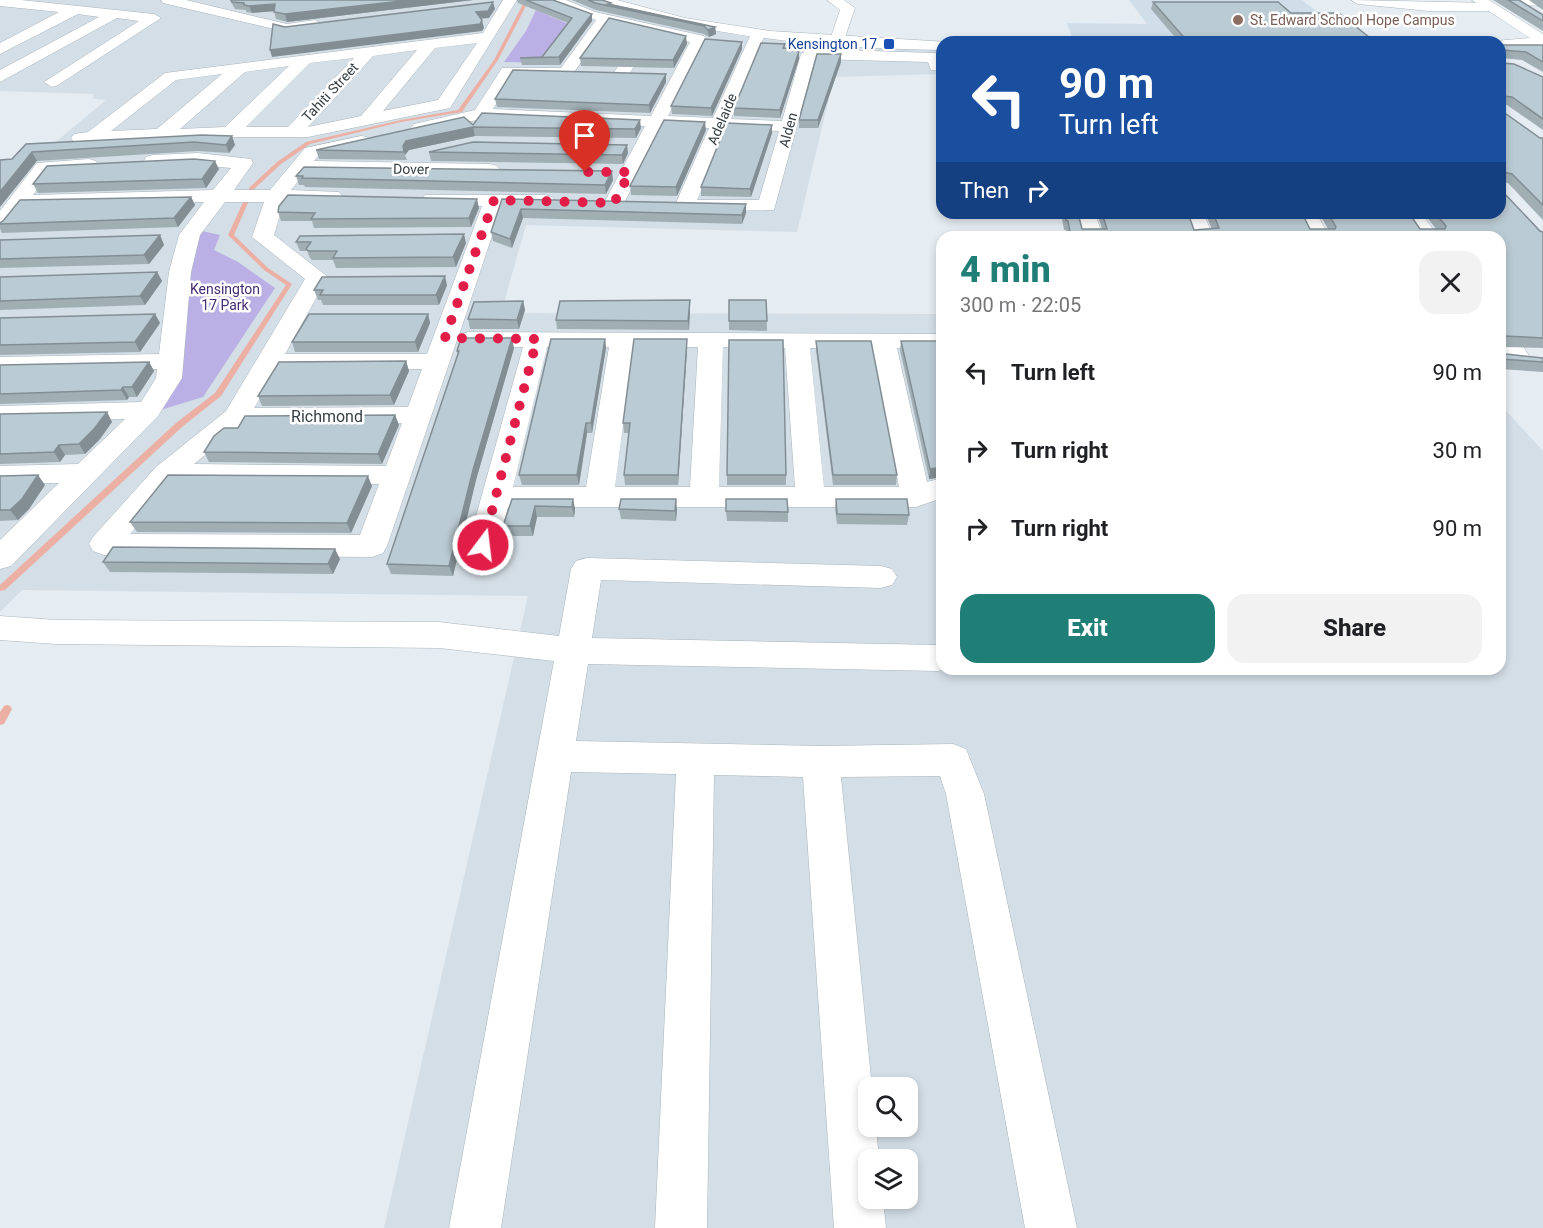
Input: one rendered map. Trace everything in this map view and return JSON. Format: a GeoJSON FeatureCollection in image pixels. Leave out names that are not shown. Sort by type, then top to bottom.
{"type":"FeatureCollection","features":[{"type":"Feature","properties":{"kind":"street"},"geometry":{"type":"LineString","coordinates":[[168,0],[215,5],[235,2]]}},
{"type":"Feature","properties":{"kind":"street"},"geometry":{"type":"LineString","coordinates":[[554,0],[604,18],[699,39],[614,203]]}},
{"type":"Feature","properties":{"kind":"street"},"geometry":{"type":"LineString","coordinates":[[602,0],[652,15],[758,34],[837,43],[936,45]]}},
{"type":"Feature","properties":{"kind":"street"},"geometry":{"type":"LineString","coordinates":[[834,0],[848,8],[837,43]]}},
{"type":"Feature","properties":{"kind":"street"},"geometry":{"type":"LineString","coordinates":[[1358,0],[1429,7],[1485,4],[1543,41]]}},
{"type":"Feature","properties":{"kind":"street"},"geometry":{"type":"LineString","coordinates":[[486,4],[510,1]]}},
{"type":"Feature","properties":{"kind":"street"},"geometry":{"type":"LineString","coordinates":[[486,37],[171,76],[87,138],[230,132],[309,132],[444,104],[486,37],[501,19],[510,1]]}},
{"type":"Feature","properties":{"kind":"street"},"geometry":{"type":"LineString","coordinates":[[1517,1],[1543,2]]}},
{"type":"Feature","properties":{"kind":"street"},"geometry":{"type":"LineString","coordinates":[[1517,1],[1543,18]]}},
{"type":"Feature","properties":{"kind":"street"},"geometry":{"type":"LineString","coordinates":[[0,2],[154,18],[52,82]]}},
{"type":"Feature","properties":{"kind":"street"},"geometry":{"type":"LineString","coordinates":[[215,5],[241,17],[333,22]]}},
{"type":"Feature","properties":{"kind":"street"},"geometry":{"type":"LineString","coordinates":[[9,19],[34,6]]}},
{"type":"Feature","properties":{"kind":"street"},"geometry":{"type":"LineString","coordinates":[[0,49],[75,10]]}},
{"type":"Feature","properties":{"kind":"street"},"geometry":{"type":"LineString","coordinates":[[0,79],[114,14]]}},
{"type":"Feature","properties":{"kind":"street"},"geometry":{"type":"LineString","coordinates":[[566,72],[604,18]]}},
{"type":"Feature","properties":{"kind":"street"},"geometry":{"type":"LineString","coordinates":[[478,21],[501,19]]}},
{"type":"Feature","properties":{"kind":"street"},"geometry":{"type":"LineString","coordinates":[[163,134],[266,45],[287,20]]}},
{"type":"Feature","properties":{"kind":"street"},"geometry":{"type":"LineString","coordinates":[[1423,21],[1441,22]]}},
{"type":"Feature","properties":{"kind":"street"},"geometry":{"type":"LineString","coordinates":[[1489,23],[1515,23]]}},
{"type":"Feature","properties":{"kind":"street"},"geometry":{"type":"LineString","coordinates":[[650,29],[615,74],[680,75]]}},
{"type":"Feature","properties":{"kind":"street","name":"Adelaide"},"geometry":{"type":"LineString","coordinates":[[685,205],[758,34]]}},
{"type":"Feature","properties":{"kind":"street"},"geometry":{"type":"LineString","coordinates":[[1506,44],[1543,41]]}},
{"type":"Feature","properties":{"kind":"street"},"geometry":{"type":"LineString","coordinates":[[367,120],[430,44]]}},
{"type":"Feature","properties":{"kind":"street","name":"Tahiti Street"},"geometry":{"type":"LineString","coordinates":[[293,132],[368,52]]}},
{"type":"Feature","properties":{"kind":"street","name":"Alden"},"geometry":{"type":"LineString","coordinates":[[685,205],[767,207],[809,54],[868,64],[935,58],[936,62]]}},
{"type":"Feature","properties":{"kind":"street"},"geometry":{"type":"LineString","coordinates":[[230,132],[305,60]]}},
{"type":"Feature","properties":{"kind":"street"},"geometry":{"type":"LineString","coordinates":[[481,114],[508,71],[588,73]]}},
{"type":"Feature","properties":{"kind":"street"},"geometry":{"type":"LineString","coordinates":[[0,79],[85,83]]}},
{"type":"Feature","properties":{"kind":"street"},"geometry":{"type":"LineString","coordinates":[[494,94],[517,94]]}},
{"type":"Feature","properties":{"kind":"street"},"geometry":{"type":"LineString","coordinates":[[646,96],[669,96]]}},
{"type":"Feature","properties":{"kind":"street"},"geometry":{"type":"LineString","coordinates":[[126,97],[144,97]]}},
{"type":"Feature","properties":{"kind":"street"},"geometry":{"type":"LineString","coordinates":[[402,132],[481,114],[657,119],[789,126]]}},
{"type":"Feature","properties":{"kind":"street"},"geometry":{"type":"LineString","coordinates":[[263,237],[270,195],[300,167],[312,152],[380,137]]}},
{"type":"Feature","properties":{"kind":"street"},"geometry":{"type":"LineString","coordinates":[[621,146],[644,146]]}},
{"type":"Feature","properties":{"kind":"street"},"geometry":{"type":"LineString","coordinates":[[362,168],[441,150]]}},
{"type":"Feature","properties":{"kind":"street"},"geometry":{"type":"LineString","coordinates":[[4,550],[88,473],[149,410],[169,378],[166,314],[169,272],[178,235],[225,196],[244,164],[198,159],[139,162]]}},
{"type":"Feature","properties":{"kind":"street"},"geometry":{"type":"LineString","coordinates":[[4,236],[19,201],[45,167],[104,164]]}},
{"type":"Feature","properties":{"kind":"street","name":"Dover"},"geometry":{"type":"LineString","coordinates":[[300,167],[514,170]]}},
{"type":"Feature","properties":{"kind":"street"},"geometry":{"type":"LineString","coordinates":[[607,172],[630,172]]}},
{"type":"Feature","properties":{"kind":"street"},"geometry":{"type":"LineString","coordinates":[[19,201],[270,195],[356,197]]}},
{"type":"Feature","properties":{"kind":"street"},"geometry":{"type":"LineString","coordinates":[[414,198],[560,202]]}},
{"type":"Feature","properties":{"kind":"street"},"geometry":{"type":"LineString","coordinates":[[263,237],[328,277],[306,314],[268,361],[236,416],[166,473],[104,544],[372,546],[441,350],[442,314],[470,235],[494,200]]}},
{"type":"Feature","properties":{"kind":"street"},"geometry":{"type":"LineString","coordinates":[[592,202],[638,203]]}},
{"type":"Feature","properties":{"kind":"street"},"geometry":{"type":"LineString","coordinates":[[662,204],[685,205]]}},
{"type":"Feature","properties":{"kind":"street"},"geometry":{"type":"LineString","coordinates":[[263,237],[297,237]]}},
{"type":"Feature","properties":{"kind":"street"},"geometry":{"type":"LineString","coordinates":[[268,361],[441,350],[537,339],[936,341]]}},
{"type":"Feature","properties":{"kind":"street"},"geometry":{"type":"LineString","coordinates":[[483,545],[537,339]]}},
{"type":"Feature","properties":{"kind":"street"},"geometry":{"type":"LineString","coordinates":[[599,497],[622,339]]}},
{"type":"Feature","properties":{"kind":"street"},"geometry":{"type":"LineString","coordinates":[[704,497],[711,340]]}},
{"type":"Feature","properties":{"kind":"street"},"geometry":{"type":"LineString","coordinates":[[797,340],[810,497]]}},
{"type":"Feature","properties":{"kind":"street"},"geometry":{"type":"LineString","coordinates":[[496,497],[810,497],[929,492],[883,341]]}},
{"type":"Feature","properties":{"kind":"street"},"geometry":{"type":"LineString","coordinates":[[1509,356],[1543,358]]}},
{"type":"Feature","properties":{"kind":"street"},"geometry":{"type":"LineString","coordinates":[[0,365],[169,361]]}},
{"type":"Feature","properties":{"kind":"street"},"geometry":{"type":"LineString","coordinates":[[0,414],[149,410]]}},
{"type":"Feature","properties":{"kind":"street","name":"Richmond"},"geometry":{"type":"LineString","coordinates":[[236,416],[418,415]]}},
{"type":"Feature","properties":{"kind":"street"},"geometry":{"type":"LineString","coordinates":[[0,475],[88,473]]}},
{"type":"Feature","properties":{"kind":"street"},"geometry":{"type":"LineString","coordinates":[[166,473],[397,475]]}},
{"type":"Feature","properties":{"kind":"street"},"geometry":{"type":"LineString","coordinates":[[476,1228],[587,569],[881,577]]}},
{"type":"Feature","properties":{"kind":"street"},"geometry":{"type":"LineString","coordinates":[[0,628],[56,632],[439,635],[575,651],[936,658]]}},
{"type":"Feature","properties":{"kind":"street"},"geometry":{"type":"LineString","coordinates":[[556,756],[821,762],[953,760],[965,795],[1050,1228]]}},
{"type":"Feature","properties":{"kind":"street"},"geometry":{"type":"LineString","coordinates":[[681,1228],[695,759]]}},
{"type":"Feature","properties":{"kind":"street"},"geometry":{"type":"LineString","coordinates":[[821,762],[860,1228]]}},
{"type":"Feature","properties":{"kind":"shaded area"},"geometry":{"type":"Polygon","coordinates":[[[0,0],[585,0],[669,23],[736,35],[822,46],[936,50],[936,74],[834,77],[797,232],[526,225],[501,313],[936,314],[936,675],[1506,675],[1506,411],[1543,451],[1543,1228],[384,1228],[528,596],[22,590],[0,612],[0,177],[52,145],[106,100],[94,99],[93,94],[0,91],[0,0]]]}},
{"type":"Feature","properties":{"kind":"shaded area","name":"St. Edward School Hope Campus"},"geometry":{"type":"Polygon","coordinates":[[[1129,0],[1302,0],[1349,36],[1072,36],[1067,23],[1147,24],[1129,0]]]}},
{"type":"Feature","properties":{"kind":"green space"},"geometry":{"type":"Polygon","coordinates":[[[536,10],[580,29],[543,63],[504,62],[526,31],[536,10]]]}},
{"type":"Feature","properties":{"kind":"green space","name":"Kensington 17 Park"},"geometry":{"type":"Polygon","coordinates":[[[202,231],[220,235],[214,250],[238,262],[275,288],[203,397],[154,412],[181,354],[195,243],[202,231]]]}},
{"type":"Feature","properties":{"kind":"building"},"geometry":{"type":"Polygon","coordinates":[[[231,0],[411,0],[285,14],[274,12],[275,4],[249,6],[231,0]]]}},
{"type":"Feature","properties":{"kind":"building"},"geometry":{"type":"Polygon","coordinates":[[[526,0],[553,0],[592,14],[559,57],[520,58],[542,57],[572,18],[526,0]]]}},
{"type":"Feature","properties":{"kind":"building"},"geometry":{"type":"Polygon","coordinates":[[[588,0],[602,0],[611,3],[608,4],[715,27],[708,30],[704,26],[588,0]]]}},
{"type":"Feature","properties":{"kind":"building"},"geometry":{"type":"Polygon","coordinates":[[[1508,0],[1519,0],[1543,15],[1543,21],[1508,0]]]}},
{"type":"Feature","properties":{"kind":"building"},"geometry":{"type":"Polygon","coordinates":[[[493,2],[488,11],[476,12],[482,20],[480,24],[270,50],[273,24],[285,27],[493,2]]]}},
{"type":"Feature","properties":{"kind":"building"},"geometry":{"type":"Polygon","coordinates":[[[1153,2],[1278,2],[1291,13],[1339,13],[1368,36],[1183,36],[1153,2]]]}},
{"type":"Feature","properties":{"kind":"building"},"geometry":{"type":"Polygon","coordinates":[[[609,18],[686,36],[673,60],[580,58],[609,18]]]}},
{"type":"Feature","properties":{"kind":"building"},"geometry":{"type":"Polygon","coordinates":[[[705,39],[742,42],[711,108],[671,106],[705,39]]]}},
{"type":"Feature","properties":{"kind":"building"},"geometry":{"type":"Polygon","coordinates":[[[761,43],[785,44],[783,48],[799,51],[780,110],[734,108],[761,43]]]}},
{"type":"Feature","properties":{"kind":"building"},"geometry":{"type":"Polygon","coordinates":[[[1506,45],[1543,45],[1543,62],[1526,52],[1506,50],[1506,45]]]}},
{"type":"Feature","properties":{"kind":"building"},"geometry":{"type":"Polygon","coordinates":[[[817,54],[841,54],[818,120],[799,120],[817,54]]]}},
{"type":"Feature","properties":{"kind":"building"},"geometry":{"type":"Polygon","coordinates":[[[1506,63],[1514,64],[1543,77],[1543,119],[1512,97],[1506,96],[1506,63]]]}},
{"type":"Feature","properties":{"kind":"building"},"geometry":{"type":"Polygon","coordinates":[[[513,70],[666,74],[649,105],[495,99],[513,70]]]}},
{"type":"Feature","properties":{"kind":"building"},"geometry":{"type":"Polygon","coordinates":[[[482,113],[640,120],[635,129],[473,127],[406,141],[403,146],[404,152],[316,150],[464,117],[473,125],[482,113]]]}},
{"type":"Feature","properties":{"kind":"building"},"geometry":{"type":"Polygon","coordinates":[[[1506,114],[1543,138],[1543,205],[1512,174],[1506,173],[1506,114]]]}},
{"type":"Feature","properties":{"kind":"building"},"geometry":{"type":"Polygon","coordinates":[[[664,120],[705,122],[676,187],[630,186],[664,120]]]}},
{"type":"Feature","properties":{"kind":"building"},"geometry":{"type":"Polygon","coordinates":[[[727,123],[772,125],[750,189],[701,187],[727,123]]]}},
{"type":"Feature","properties":{"kind":"building"},"geometry":{"type":"Polygon","coordinates":[[[202,135],[232,136],[226,145],[194,142],[32,152],[0,192],[0,160],[12,159],[26,144],[202,135]]]}},
{"type":"Feature","properties":{"kind":"building"},"geometry":{"type":"Polygon","coordinates":[[[473,142],[627,145],[622,155],[429,152],[473,142]]]}},
{"type":"Feature","properties":{"kind":"building"},"geometry":{"type":"Polygon","coordinates":[[[194,159],[215,161],[202,179],[33,184],[47,166],[194,159]]]}},
{"type":"Feature","properties":{"kind":"building"},"geometry":{"type":"Polygon","coordinates":[[[304,167],[612,171],[605,185],[302,178],[303,176],[296,176],[304,167]]]}},
{"type":"Feature","properties":{"kind":"building"},"geometry":{"type":"Polygon","coordinates":[[[288,195],[477,199],[469,218],[311,219],[315,213],[278,212],[279,206],[288,195]]]}},
{"type":"Feature","properties":{"kind":"building"},"geometry":{"type":"Polygon","coordinates":[[[1506,195],[1543,232],[1543,338],[1506,336],[1506,231],[1070,231],[1066,219],[1080,219],[1082,229],[1107,229],[1104,219],[1190,219],[1194,230],[1219,228],[1215,219],[1305,219],[1310,229],[1335,229],[1331,219],[1413,219],[1420,229],[1445,229],[1446,226],[1440,219],[1506,219],[1506,195]]]}},
{"type":"Feature","properties":{"kind":"building"},"geometry":{"type":"Polygon","coordinates":[[[191,197],[174,218],[0,224],[20,200],[191,197]]]}},
{"type":"Feature","properties":{"kind":"building"},"geometry":{"type":"Polygon","coordinates":[[[502,199],[746,204],[742,215],[521,209],[510,239],[491,232],[502,199]]]}},
{"type":"Feature","properties":{"kind":"building"},"geometry":{"type":"Polygon","coordinates":[[[464,234],[453,257],[333,258],[337,251],[309,251],[306,249],[311,242],[296,242],[300,236],[464,234]]]}},
{"type":"Feature","properties":{"kind":"building"},"geometry":{"type":"Polygon","coordinates":[[[160,235],[144,255],[0,259],[0,240],[160,235]]]}},
{"type":"Feature","properties":{"kind":"building"},"geometry":{"type":"Polygon","coordinates":[[[157,272],[140,296],[0,301],[0,277],[157,272]]]}},
{"type":"Feature","properties":{"kind":"building"},"geometry":{"type":"Polygon","coordinates":[[[445,276],[436,295],[320,295],[323,290],[314,290],[322,277],[445,276]]]}},
{"type":"Feature","properties":{"kind":"building"},"geometry":{"type":"Polygon","coordinates":[[[690,300],[688,321],[556,320],[560,301],[690,300]]]}},
{"type":"Feature","properties":{"kind":"building"},"geometry":{"type":"Polygon","coordinates":[[[729,300],[766,300],[767,321],[729,321],[729,300]]]}},
{"type":"Feature","properties":{"kind":"building"},"geometry":{"type":"Polygon","coordinates":[[[523,301],[517,320],[468,319],[474,302],[523,301]]]}},
{"type":"Feature","properties":{"kind":"building"},"geometry":{"type":"Polygon","coordinates":[[[155,314],[135,342],[0,345],[0,318],[155,314]]]}},
{"type":"Feature","properties":{"kind":"building"},"geometry":{"type":"Polygon","coordinates":[[[309,314],[428,314],[415,342],[292,342],[309,314]]]}},
{"type":"Feature","properties":{"kind":"building"},"geometry":{"type":"Polygon","coordinates":[[[461,338],[512,338],[473,470],[449,566],[387,564],[459,351],[457,351],[461,338]]]}},
{"type":"Feature","properties":{"kind":"building"},"geometry":{"type":"Polygon","coordinates":[[[551,339],[605,339],[591,423],[586,423],[577,475],[519,475],[551,339]]]}},
{"type":"Feature","properties":{"kind":"building"},"geometry":{"type":"Polygon","coordinates":[[[634,339],[687,339],[678,475],[624,475],[630,423],[623,423],[634,339]]]}},
{"type":"Feature","properties":{"kind":"building"},"geometry":{"type":"Polygon","coordinates":[[[729,340],[783,340],[786,475],[727,475],[729,340]]]}},
{"type":"Feature","properties":{"kind":"building"},"geometry":{"type":"Polygon","coordinates":[[[816,341],[871,341],[897,475],[833,475],[816,341]]]}},
{"type":"Feature","properties":{"kind":"building"},"geometry":{"type":"Polygon","coordinates":[[[901,341],[936,341],[936,468],[930,469],[901,341]]]}},
{"type":"Feature","properties":{"kind":"building"},"geometry":{"type":"Polygon","coordinates":[[[1506,354],[1543,358],[1543,362],[1506,359],[1506,354]]]}},
{"type":"Feature","properties":{"kind":"building"},"geometry":{"type":"Polygon","coordinates":[[[406,361],[390,395],[258,396],[279,362],[406,361]]]}},
{"type":"Feature","properties":{"kind":"building"},"geometry":{"type":"Polygon","coordinates":[[[149,362],[132,387],[123,387],[121,390],[0,394],[0,365],[149,362]]]}},
{"type":"Feature","properties":{"kind":"building"},"geometry":{"type":"Polygon","coordinates":[[[107,412],[79,444],[59,445],[54,452],[0,454],[0,414],[107,412]]]}},
{"type":"Feature","properties":{"kind":"building"},"geometry":{"type":"Polygon","coordinates":[[[395,415],[378,454],[204,452],[214,436],[224,428],[238,428],[245,416],[395,415]]]}},
{"type":"Feature","properties":{"kind":"building"},"geometry":{"type":"Polygon","coordinates":[[[38,475],[22,499],[10,510],[0,510],[0,476],[38,475]]]}},
{"type":"Feature","properties":{"kind":"building"},"geometry":{"type":"Polygon","coordinates":[[[168,475],[368,476],[347,523],[130,522],[168,475]]]}},
{"type":"Feature","properties":{"kind":"building"},"geometry":{"type":"Polygon","coordinates":[[[512,499],[573,499],[572,507],[535,506],[530,526],[503,526],[512,499]]]}},
{"type":"Feature","properties":{"kind":"building"},"geometry":{"type":"Polygon","coordinates":[[[621,499],[676,499],[675,511],[619,509],[621,499]]]}},
{"type":"Feature","properties":{"kind":"building"},"geometry":{"type":"Polygon","coordinates":[[[726,499],[787,499],[788,512],[726,511],[726,499]]]}},
{"type":"Feature","properties":{"kind":"building"},"geometry":{"type":"Polygon","coordinates":[[[836,499],[907,499],[909,515],[837,514],[836,499]]]}},
{"type":"Feature","properties":{"kind":"building"},"geometry":{"type":"Polygon","coordinates":[[[113,547],[335,549],[328,564],[103,562],[113,547]]]}},
{"type":"Feature","properties":{"kind":"waterway"},"geometry":{"type":"LineString","coordinates":[[2,588],[179,425],[218,394],[289,284],[266,269],[231,235],[252,188],[279,163],[308,143],[401,121],[460,111],[496,60],[527,0]]}},
{"type":"Feature","properties":{"kind":"waterway"},"geometry":{"type":"LineString","coordinates":[[0,721],[7,709]]}},
{"type":"Feature","properties":{"kind":"place","name":"St. Edward School Hope Campus"},"geometry":{"type":"Point","coordinates":[1238,20]}},
{"type":"Feature","properties":{"kind":"place","name":"Kensington 17"},"geometry":{"type":"Point","coordinates":[889,44]}},
{"type":"Feature","properties":{"kind":"route"},"geometry":{"type":"LineString","coordinates":[[483,545],[537,339],[445,338],[494,200],[614,203],[630,172],[585,172]]}}]}
